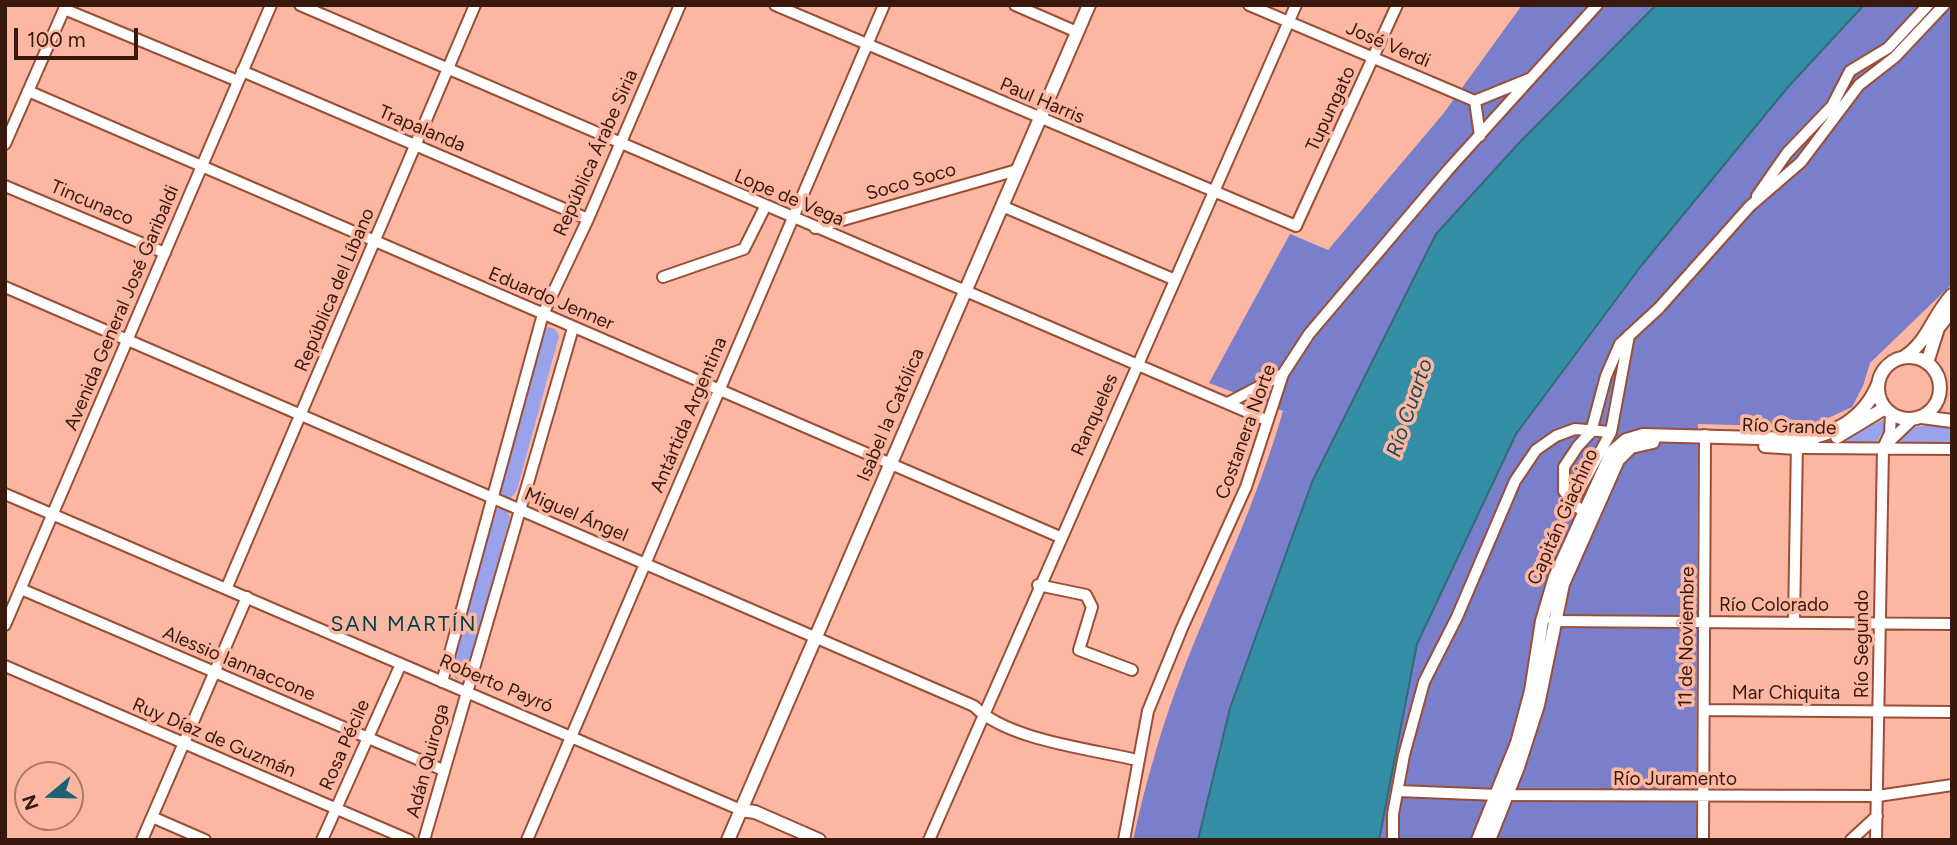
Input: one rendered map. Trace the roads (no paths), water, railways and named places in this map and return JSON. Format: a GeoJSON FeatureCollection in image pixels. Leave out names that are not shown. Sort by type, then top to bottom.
{"type":"FeatureCollection","features":[{"type":"Feature","properties":{"kind":"main road","name":"Isabel la Católica"},"geometry":{"type":"LineString","coordinates":[[728,840],[1088,5]]}},
{"type":"Feature","properties":{"kind":"main road"},"geometry":{"type":"LineString","coordinates":[[1797,443],[1820,436],[1854,418],[1871,402],[1885,368],[1917,348],[1934,318],[1952,295]]}},
{"type":"Feature","properties":{"kind":"main road"},"geometry":{"type":"LineString","coordinates":[[1927,363],[1938,328],[1952,310]]}},
{"type":"Feature","properties":{"kind":"main road"},"geometry":{"type":"LineString","coordinates":[[1903,357],[1927,363],[1938,376],[1940,385],[1936,404],[1917,418]]}},
{"type":"Feature","properties":{"kind":"main road"},"geometry":{"type":"LineString","coordinates":[[1878,384],[1888,411]]}},
{"type":"Feature","properties":{"kind":"main road"},"geometry":{"type":"LineString","coordinates":[[1940,385],[1952,396]]}},
{"type":"Feature","properties":{"kind":"main road"},"geometry":{"type":"LineString","coordinates":[[1797,443],[1834,438],[1888,411],[1917,418],[1952,421]]}},
{"type":"Feature","properties":{"kind":"main road","name":"Capitán Giachino"},"geometry":{"type":"LineString","coordinates":[[1478,840],[1503,795],[1538,705],[1553,621],[1563,584],[1605,464],[1619,444],[1643,435],[1705,439]]}},
{"type":"Feature","properties":{"kind":"main road","name":"Río Grande"},"geometry":{"type":"LineString","coordinates":[[1626,450],[1648,442],[1705,439],[1797,443]]}},
{"type":"Feature","properties":{"kind":"main road","name":"Capitán Giachino"},"geometry":{"type":"LineString","coordinates":[[1489,840],[1527,705],[1547,601],[1588,513],[1626,450]]}},
{"type":"Feature","properties":{"kind":"main road","name":"Roberto Payró"},"geometry":{"type":"LineString","coordinates":[[741,810],[752,819],[798,840]]}},
{"type":"Feature","properties":{"kind":"main road","name":"Roberto Payró"},"geometry":{"type":"LineString","coordinates":[[741,810],[755,812],[819,840]]}},
{"type":"Feature","properties":{"kind":"street","name":"Avenida General José Garibaldi"},"geometry":{"type":"LineString","coordinates":[[5,625],[271,5]]}},
{"type":"Feature","properties":{"kind":"street","name":"Lope de Vega"},"geometry":{"type":"LineString","coordinates":[[300,5],[964,293],[1136,363],[1266,420]]}},
{"type":"Feature","properties":{"kind":"street","name":"República del Líbano"},"geometry":{"type":"LineString","coordinates":[[226,587],[417,146],[475,5]]}},
{"type":"Feature","properties":{"kind":"street","name":"República Árabe Siria"},"geometry":{"type":"LineString","coordinates":[[543,314],[588,219],[680,5]]}},
{"type":"Feature","properties":{"kind":"street","name":"Paul Harris"},"geometry":{"type":"LineString","coordinates":[[775,5],[1296,226]]}},
{"type":"Feature","properties":{"kind":"street","name":"Antártida Argentina"},"geometry":{"type":"LineString","coordinates":[[527,840],[884,5]]}},
{"type":"Feature","properties":{"kind":"street"},"geometry":{"type":"LineString","coordinates":[[1015,5],[1077,32]]}},
{"type":"Feature","properties":{"kind":"street","name":"José Verdi"},"geometry":{"type":"LineString","coordinates":[[1249,5],[1475,101]]}},
{"type":"Feature","properties":{"kind":"street","name":"Ranqueles"},"geometry":{"type":"LineString","coordinates":[[929,840],[1136,363],[1296,5]]}},
{"type":"Feature","properties":{"kind":"street","name":"Tupungato"},"geometry":{"type":"LineString","coordinates":[[1296,226],[1396,5]]}},
{"type":"Feature","properties":{"kind":"street","name":"Costanera Norte"},"geometry":{"type":"LineString","coordinates":[[1124,840],[1148,711],[1182,628],[1246,487],[1283,374],[1309,334],[1597,5]]}},
{"type":"Feature","properties":{"kind":"street"},"geometry":{"type":"LineString","coordinates":[[1588,513],[1572,503],[1564,491],[1564,467],[1591,432],[1611,360],[1629,335],[1659,308],[1750,206],[1787,153],[1832,106],[1850,71],[1888,48],[1928,5]]}},
{"type":"Feature","properties":{"kind":"street"},"geometry":{"type":"LineString","coordinates":[[1750,206],[1801,162],[1859,85],[1895,57],[1944,5]]}},
{"type":"Feature","properties":{"kind":"street","name":"Trapalanda"},"geometry":{"type":"LineString","coordinates":[[65,7],[417,146],[588,219]]}},
{"type":"Feature","properties":{"kind":"street"},"geometry":{"type":"LineString","coordinates":[[5,144],[65,7]]}},
{"type":"Feature","properties":{"kind":"street"},"geometry":{"type":"LineString","coordinates":[[1480,136],[1475,101],[1532,78]]}},
{"type":"Feature","properties":{"kind":"street","name":"Eduardo Jenner"},"geometry":{"type":"LineString","coordinates":[[28,91],[573,328],[720,387],[1060,537]]}},
{"type":"Feature","properties":{"kind":"street","name":"Soco Soco"},"geometry":{"type":"LineString","coordinates":[[815,228],[1017,170]]}},
{"type":"Feature","properties":{"kind":"street","name":"Tincunaco"},"geometry":{"type":"LineString","coordinates":[[5,186],[165,253]]}},
{"type":"Feature","properties":{"kind":"street"},"geometry":{"type":"LineString","coordinates":[[663,277],[744,249],[765,206]]}},
{"type":"Feature","properties":{"kind":"street"},"geometry":{"type":"LineString","coordinates":[[1002,206],[1173,279]]}},
{"type":"Feature","properties":{"kind":"street","name":"Miguel Ángel"},"geometry":{"type":"LineString","coordinates":[[5,287],[974,706],[988,719],[1042,738],[1137,760]]}},
{"type":"Feature","properties":{"kind":"street","name":"Adán Quiroga"},"geometry":{"type":"LineString","coordinates":[[442,682],[543,314]]}},
{"type":"Feature","properties":{"kind":"street","name":"Adán Quiroga"},"geometry":{"type":"LineString","coordinates":[[424,840],[573,328]]}},
{"type":"Feature","properties":{"kind":"street"},"geometry":{"type":"LineString","coordinates":[[1572,503],[1611,432],[1629,335]]}},
{"type":"Feature","properties":{"kind":"street"},"geometry":{"type":"LineString","coordinates":[[1228,403],[1283,374]]}},
{"type":"Feature","properties":{"kind":"street","name":"Río Segundo"},"geometry":{"type":"LineString","coordinates":[[1877,840],[1883,448],[1890,433],[1888,411]]}},
{"type":"Feature","properties":{"kind":"street"},"geometry":{"type":"LineString","coordinates":[[1883,448],[1917,418]]}},
{"type":"Feature","properties":{"kind":"street"},"geometry":{"type":"LineString","coordinates":[[1393,840],[1398,791],[1424,682],[1457,617],[1526,460],[1556,436],[1575,429],[1611,432]]}},
{"type":"Feature","properties":{"kind":"street","name":"11 de Noviembre"},"geometry":{"type":"LineString","coordinates":[[1703,840],[1705,439]]}},
{"type":"Feature","properties":{"kind":"street"},"geometry":{"type":"LineString","coordinates":[[1794,622],[1797,443]]}},
{"type":"Feature","properties":{"kind":"street","name":"Río Grande"},"geometry":{"type":"LineString","coordinates":[[1797,443],[1952,449]]}},
{"type":"Feature","properties":{"kind":"street","name":"Roberto Payró"},"geometry":{"type":"LineString","coordinates":[[5,494],[741,810]]}},
{"type":"Feature","properties":{"kind":"street"},"geometry":{"type":"LineString","coordinates":[[1038,586],[1086,595],[1092,607],[1079,650],[1132,670]]}},
{"type":"Feature","properties":{"kind":"street","name":"Alessio Iannaccone"},"geometry":{"type":"LineString","coordinates":[[20,589],[443,770]]}},
{"type":"Feature","properties":{"kind":"street"},"geometry":{"type":"LineString","coordinates":[[142,840],[247,597]]}},
{"type":"Feature","properties":{"kind":"street","name":"Río Colorado"},"geometry":{"type":"LineString","coordinates":[[1553,621],[1952,624]]}},
{"type":"Feature","properties":{"kind":"street","name":"Rosa Pécile"},"geometry":{"type":"LineString","coordinates":[[321,840],[401,664]]}},
{"type":"Feature","properties":{"kind":"street","name":"Ruy Díaz de Guzmán"},"geometry":{"type":"LineString","coordinates":[[5,666],[409,840]]}},
{"type":"Feature","properties":{"kind":"street","name":"Mar Chiquita"},"geometry":{"type":"LineString","coordinates":[[1704,709],[1952,712]]}},
{"type":"Feature","properties":{"kind":"street","name":"Río Juramento"},"geometry":{"type":"LineString","coordinates":[[1398,791],[1503,795],[1878,796],[1952,785]]}},
{"type":"Feature","properties":{"kind":"street"},"geometry":{"type":"LineString","coordinates":[[1851,840],[1877,816]]}},
{"type":"Feature","properties":{"kind":"street"},"geometry":{"type":"LineString","coordinates":[[152,817],[205,840]]}},
{"type":"Feature","properties":{"kind":"water","name":"Río Cuarto"},"geometry":{"type":"Polygon","coordinates":[[[1656,5],[1864,5],[1788,87],[1641,266],[1516,434],[1417,644],[1379,840],[1198,840],[1230,708],[1312,482],[1436,234],[1519,143],[1656,5]]]}},
{"type":"Feature","properties":{"kind":"district","name":"SAN MARTÍN"},"geometry":{"type":"Point","coordinates":[404,625]}}]}
